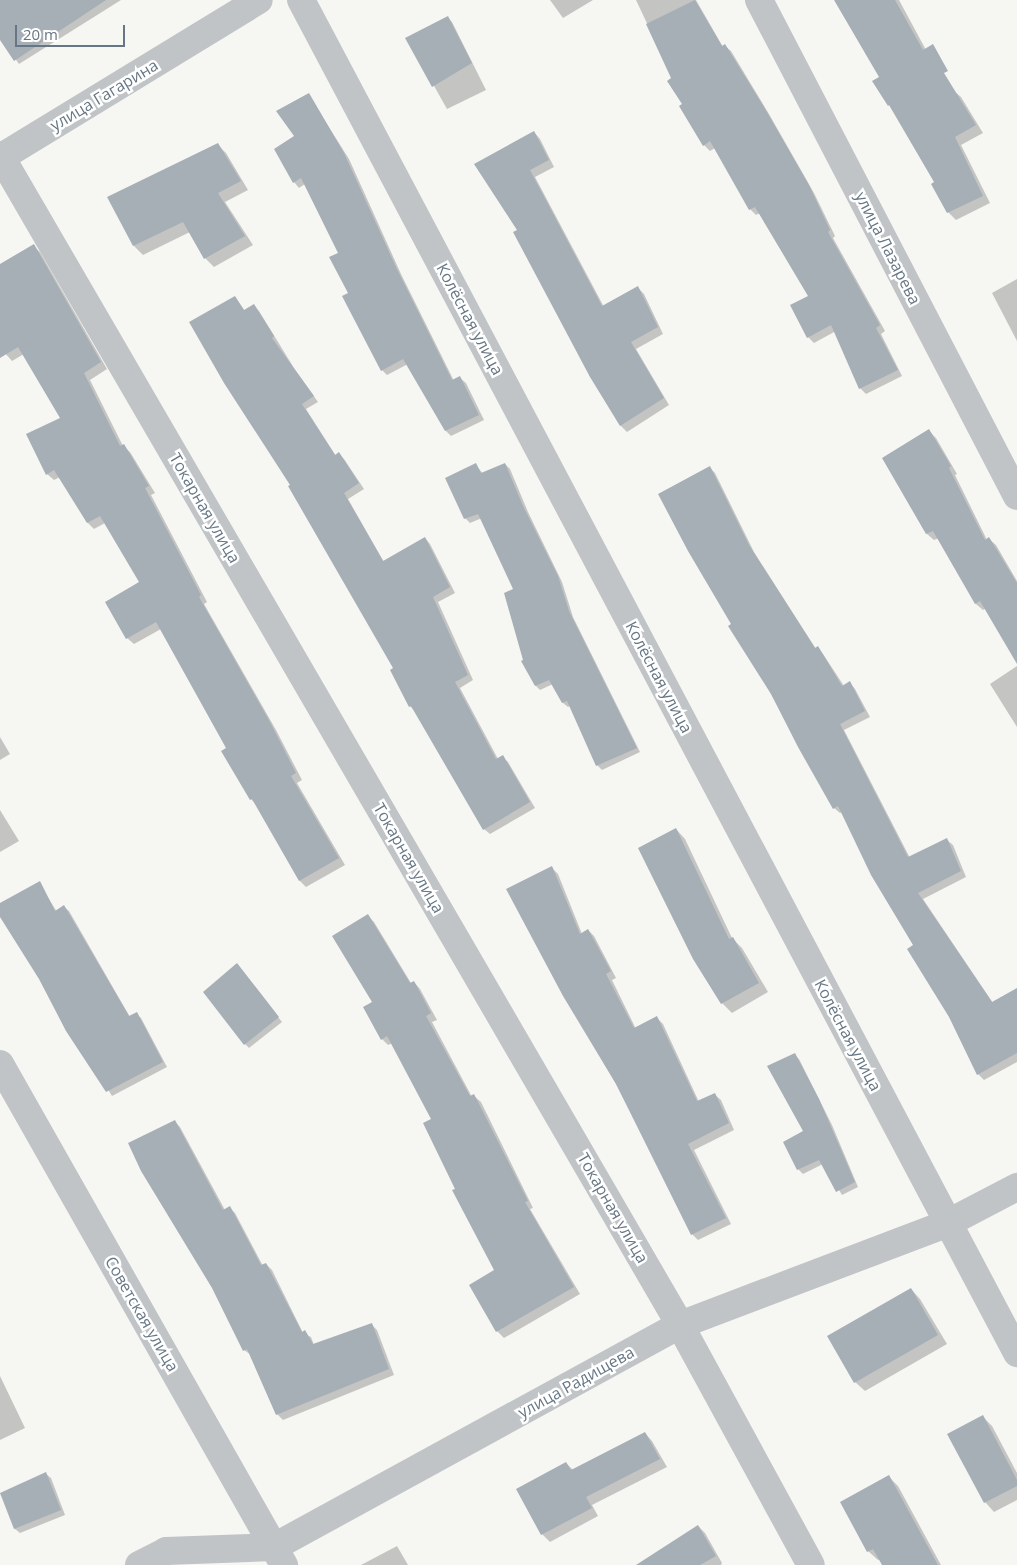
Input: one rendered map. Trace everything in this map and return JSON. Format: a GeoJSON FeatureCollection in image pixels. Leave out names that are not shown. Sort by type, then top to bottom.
{"type":"FeatureCollection","features":[{"type":"Feature","properties":{"kind":"street","name":"улица Гагарина"},"geometry":{"type":"LineString","coordinates":[[0,157],[259,0]]}},
{"type":"Feature","properties":{"kind":"street","name":"Колёсная улица"},"geometry":{"type":"LineString","coordinates":[[302,0],[1017,1353]]}},
{"type":"Feature","properties":{"kind":"street","name":"улица Лазарева"},"geometry":{"type":"LineString","coordinates":[[759,0],[1017,496]]}},
{"type":"Feature","properties":{"kind":"street","name":"Токарная улица"},"geometry":{"type":"LineString","coordinates":[[0,157],[680,1325],[811,1565]]}},
{"type":"Feature","properties":{"kind":"street","name":"Советская улица"},"geometry":{"type":"LineString","coordinates":[[0,1064],[279,1556]]}},
{"type":"Feature","properties":{"kind":"street","name":"улица Радищева"},"geometry":{"type":"LineString","coordinates":[[140,1565],[166,1551],[279,1556],[680,1325],[948,1223],[1017,1187]]}},
{"type":"Feature","properties":{"kind":"building"},"geometry":{"type":"Polygon","coordinates":[[[0,0],[106,0],[14,61],[0,40],[0,0]]]}},
{"type":"Feature","properties":{"kind":"building"},"geometry":{"type":"Polygon","coordinates":[[[695,0],[722,46],[725,44],[764,107],[809,185],[830,230],[828,232],[880,325],[876,328],[898,370],[859,389],[831,325],[807,338],[790,305],[808,296],[755,207],[749,210],[710,141],[703,146],[679,106],[682,104],[667,81],[671,78],[646,24],[695,0]]]}},
{"type":"Feature","properties":{"kind":"building"},"geometry":{"type":"Polygon","coordinates":[[[834,0],[895,0],[923,50],[933,44],[948,71],[944,73],[976,125],[955,137],[983,196],[947,213],[931,184],[934,182],[889,105],[872,81],[879,77],[834,0]]]}},
{"type":"Feature","properties":{"kind":"building"},"geometry":{"type":"Polygon","coordinates":[[[448,16],[472,63],[432,87],[405,38],[448,16]]]}},
{"type":"Feature","properties":{"kind":"building"},"geometry":{"type":"Polygon","coordinates":[[[309,93],[344,153],[396,267],[452,380],[460,376],[479,415],[445,431],[403,359],[381,371],[342,296],[348,293],[329,257],[338,253],[301,178],[293,183],[274,149],[294,136],[276,111],[309,93]]]}},
{"type":"Feature","properties":{"kind":"building"},"geometry":{"type":"Polygon","coordinates":[[[534,131],[549,160],[530,170],[602,306],[638,286],[658,327],[631,342],[664,398],[620,426],[590,377],[513,232],[517,230],[474,164],[534,131]]]}},
{"type":"Feature","properties":{"kind":"building"},"geometry":{"type":"Polygon","coordinates":[[[218,143],[241,181],[218,193],[245,236],[204,259],[183,222],[133,246],[107,197],[218,143]]]}},
{"type":"Feature","properties":{"kind":"building"},"geometry":{"type":"Polygon","coordinates":[[[34,244],[101,362],[84,373],[120,446],[124,444],[149,486],[145,488],[201,595],[199,597],[270,722],[296,773],[291,776],[339,858],[299,881],[252,799],[250,800],[221,751],[226,748],[156,622],[126,639],[105,602],[139,582],[100,516],[87,523],[54,470],[46,475],[26,434],[60,418],[18,347],[0,358],[0,264],[34,244]]]}},
{"type":"Feature","properties":{"kind":"building"},"geometry":{"type":"Polygon","coordinates":[[[235,296],[244,310],[254,304],[274,336],[272,338],[314,396],[302,404],[335,455],[339,452],[359,483],[344,493],[383,561],[425,537],[450,587],[433,597],[468,675],[455,682],[496,759],[503,755],[530,802],[483,830],[411,706],[409,707],[390,670],[393,668],[288,486],[290,485],[224,383],[189,322],[235,296]]]}},
{"type":"Feature","properties":{"kind":"building"},"geometry":{"type":"Polygon","coordinates":[[[929,429],[951,466],[949,468],[985,540],[989,537],[1017,583],[1017,664],[980,601],[975,604],[933,531],[926,534],[882,458],[929,429]]]}},
{"type":"Feature","properties":{"kind":"building"},"geometry":{"type":"Polygon","coordinates":[[[476,463],[481,473],[505,463],[523,506],[558,576],[569,611],[637,748],[596,766],[567,701],[562,703],[549,680],[535,686],[521,661],[523,660],[504,593],[513,589],[478,514],[464,519],[445,478],[476,463]]]}},
{"type":"Feature","properties":{"kind":"building"},"geometry":{"type":"Polygon","coordinates":[[[710,466],[749,545],[815,648],[818,646],[842,686],[850,681],[865,711],[840,724],[908,857],[947,838],[961,871],[918,893],[992,1002],[1017,988],[1017,1053],[977,1075],[949,1017],[907,949],[913,945],[871,875],[838,806],[833,809],[771,694],[728,626],[731,624],[688,551],[658,494],[710,466]]]}},
{"type":"Feature","properties":{"kind":"building"},"geometry":{"type":"Polygon","coordinates":[[[676,828],[729,939],[733,937],[759,983],[721,1004],[693,959],[638,848],[676,828]]]}},
{"type":"Feature","properties":{"kind":"building"},"geometry":{"type":"Polygon","coordinates":[[[552,866],[580,934],[588,929],[611,971],[606,974],[634,1028],[657,1016],[697,1101],[715,1093],[729,1123],[688,1144],[726,1218],[691,1235],[616,1084],[563,996],[506,889],[552,866]]]}},
{"type":"Feature","properties":{"kind":"building"},"geometry":{"type":"Polygon","coordinates":[[[40,881],[55,911],[64,905],[129,1016],[137,1012],[163,1062],[106,1092],[66,1031],[39,979],[0,917],[0,903],[40,881]]]}},
{"type":"Feature","properties":{"kind":"building"},"geometry":{"type":"Polygon","coordinates":[[[368,914],[410,983],[414,981],[431,1013],[426,1016],[470,1096],[474,1094],[528,1201],[525,1202],[574,1287],[496,1332],[469,1285],[494,1270],[452,1190],[455,1189],[423,1123],[431,1119],[387,1036],[381,1040],[363,1007],[372,1002],[332,936],[368,914]]]}},
{"type":"Feature","properties":{"kind":"building"},"geometry":{"type":"Polygon","coordinates":[[[237,963],[279,1017],[244,1045],[203,992],[237,963]]]}},
{"type":"Feature","properties":{"kind":"building"},"geometry":{"type":"Polygon","coordinates":[[[795,1053],[819,1099],[855,1182],[836,1192],[819,1160],[797,1170],[783,1142],[803,1131],[767,1066],[795,1053]]]}},
{"type":"Feature","properties":{"kind":"building"},"geometry":{"type":"Polygon","coordinates":[[[175,1120],[223,1210],[230,1206],[261,1265],[266,1263],[302,1332],[305,1330],[313,1344],[372,1323],[389,1369],[276,1415],[247,1349],[243,1351],[212,1288],[141,1171],[128,1143],[175,1120]]]}},
{"type":"Feature","properties":{"kind":"building"},"geometry":{"type":"Polygon","coordinates":[[[911,1288],[938,1335],[854,1383],[827,1336],[911,1288]]]}},
{"type":"Feature","properties":{"kind":"building"},"geometry":{"type":"Polygon","coordinates":[[[983,1415],[1017,1480],[1017,1486],[984,1503],[947,1434],[983,1415]]]}},
{"type":"Feature","properties":{"kind":"building"},"geometry":{"type":"Polygon","coordinates":[[[645,1432],[660,1459],[586,1497],[592,1508],[541,1535],[516,1489],[566,1462],[571,1470],[645,1432]]]}},
{"type":"Feature","properties":{"kind":"building"},"geometry":{"type":"Polygon","coordinates":[[[46,1472],[61,1510],[14,1529],[0,1493],[46,1472]]]}},
{"type":"Feature","properties":{"kind":"building"},"geometry":{"type":"Polygon","coordinates":[[[889,1475],[938,1565],[882,1565],[873,1549],[867,1552],[840,1502],[889,1475]]]}},
{"type":"Feature","properties":{"kind":"building"},"geometry":{"type":"Polygon","coordinates":[[[698,1525],[716,1556],[700,1565],[636,1565],[698,1525]]]}}]}
